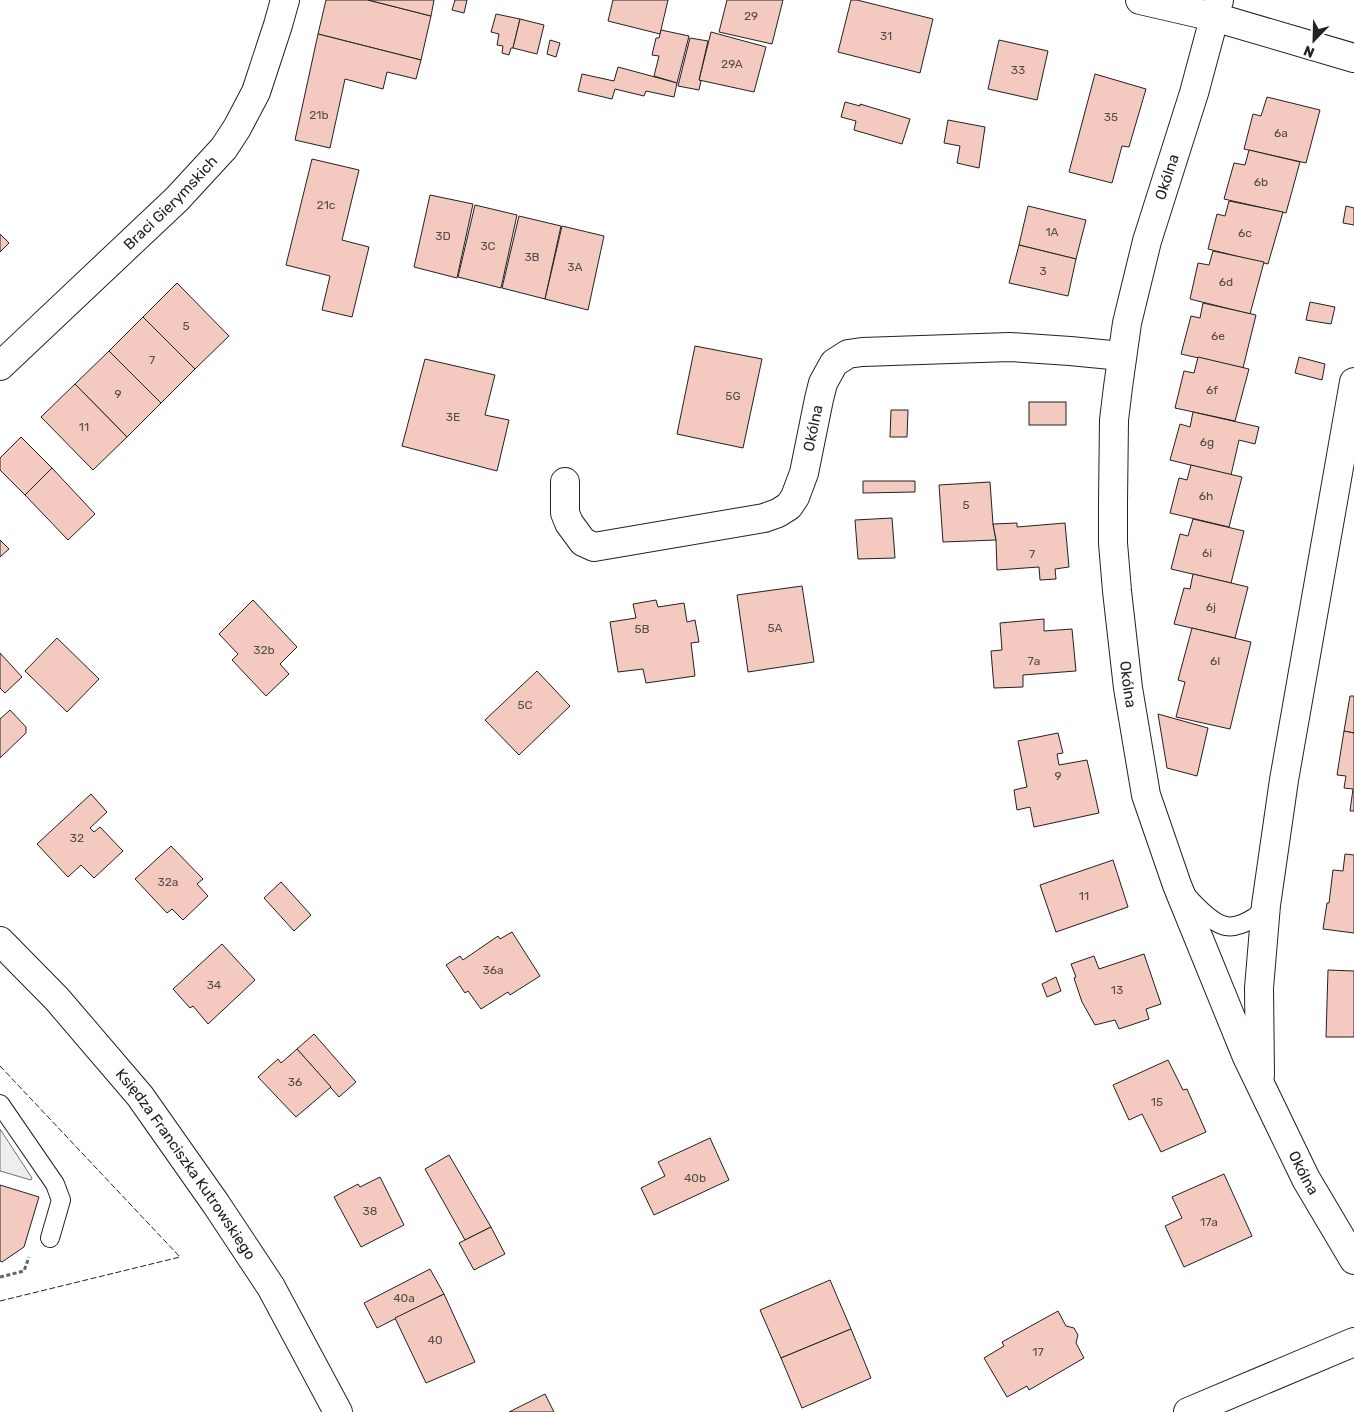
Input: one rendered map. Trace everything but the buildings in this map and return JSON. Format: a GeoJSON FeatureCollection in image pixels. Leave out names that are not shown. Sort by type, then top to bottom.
{"type":"FeatureCollection","features":[{"type":"Feature","properties":{"kind":"street","name":"Braci Gierymskich"},"geometry":{"type":"LineString","coordinates":[[0,366],[177,199],[224,148],[238,128],[256,92],[285,0]]}},
{"type":"Feature","properties":{"kind":"street"},"geometry":{"type":"LineString","coordinates":[[1140,0],[1217,8],[1354,58]]}},
{"type":"Feature","properties":{"kind":"street","name":"Okólna"},"geometry":{"type":"LineString","coordinates":[[1217,8],[1194,92],[1147,241],[1127,323],[1114,420],[1112,502],[1117,591],[1128,688],[1146,795],[1177,885],[1247,1057],[1306,1179],[1354,1260]]}},
{"type":"Feature","properties":{"kind":"street","name":"Okólna"},"geometry":{"type":"LineString","coordinates":[[565,482],[565,513],[568,524],[583,542],[594,547],[764,518],[778,513],[789,506],[795,497],[804,473],[814,416],[824,383],[834,363],[848,354],[1010,347],[1122,356]]}},
{"type":"Feature","properties":{"kind":"street","name":"Okólna"},"geometry":{"type":"LineString","coordinates":[[1260,1082],[1259,988],[1266,905],[1284,780],[1354,382]]}},
{"type":"Feature","properties":{"kind":"street","name":"Księdza Franciszka Kutrowskiego"},"geometry":{"type":"LineString","coordinates":[[0,941],[57,999],[140,1096],[272,1287],[338,1412]]}},
{"type":"Feature","properties":{"kind":"street"},"geometry":{"type":"LineString","coordinates":[[1188,1412],[1312,1358],[1354,1342]]}},
{"type":"Feature","properties":{"kind":"lane","name":"Okólna"},"geometry":{"type":"LineString","coordinates":[[1177,885],[1197,908],[1213,920],[1226,926],[1242,924],[1256,917],[1266,905]]}},
{"type":"Feature","properties":{"kind":"lane"},"geometry":{"type":"LineString","coordinates":[[0,1104],[55,1184],[61,1200],[50,1238]]}},
{"type":"Feature","properties":{"kind":"path"},"geometry":{"type":"LineString","coordinates":[[0,1277],[24,1272],[31,1250],[50,1238]]}},
{"type":"Feature","properties":{"kind":"shaded area"},"geometry":{"type":"Polygon","coordinates":[[[0,1129],[32,1178],[31,1180],[0,1171],[0,1129]]]}},
{"type":"Feature","properties":{"kind":"fence"},"geometry":{"type":"LineString","coordinates":[[0,1066],[180,1257],[0,1301]]}}]}
